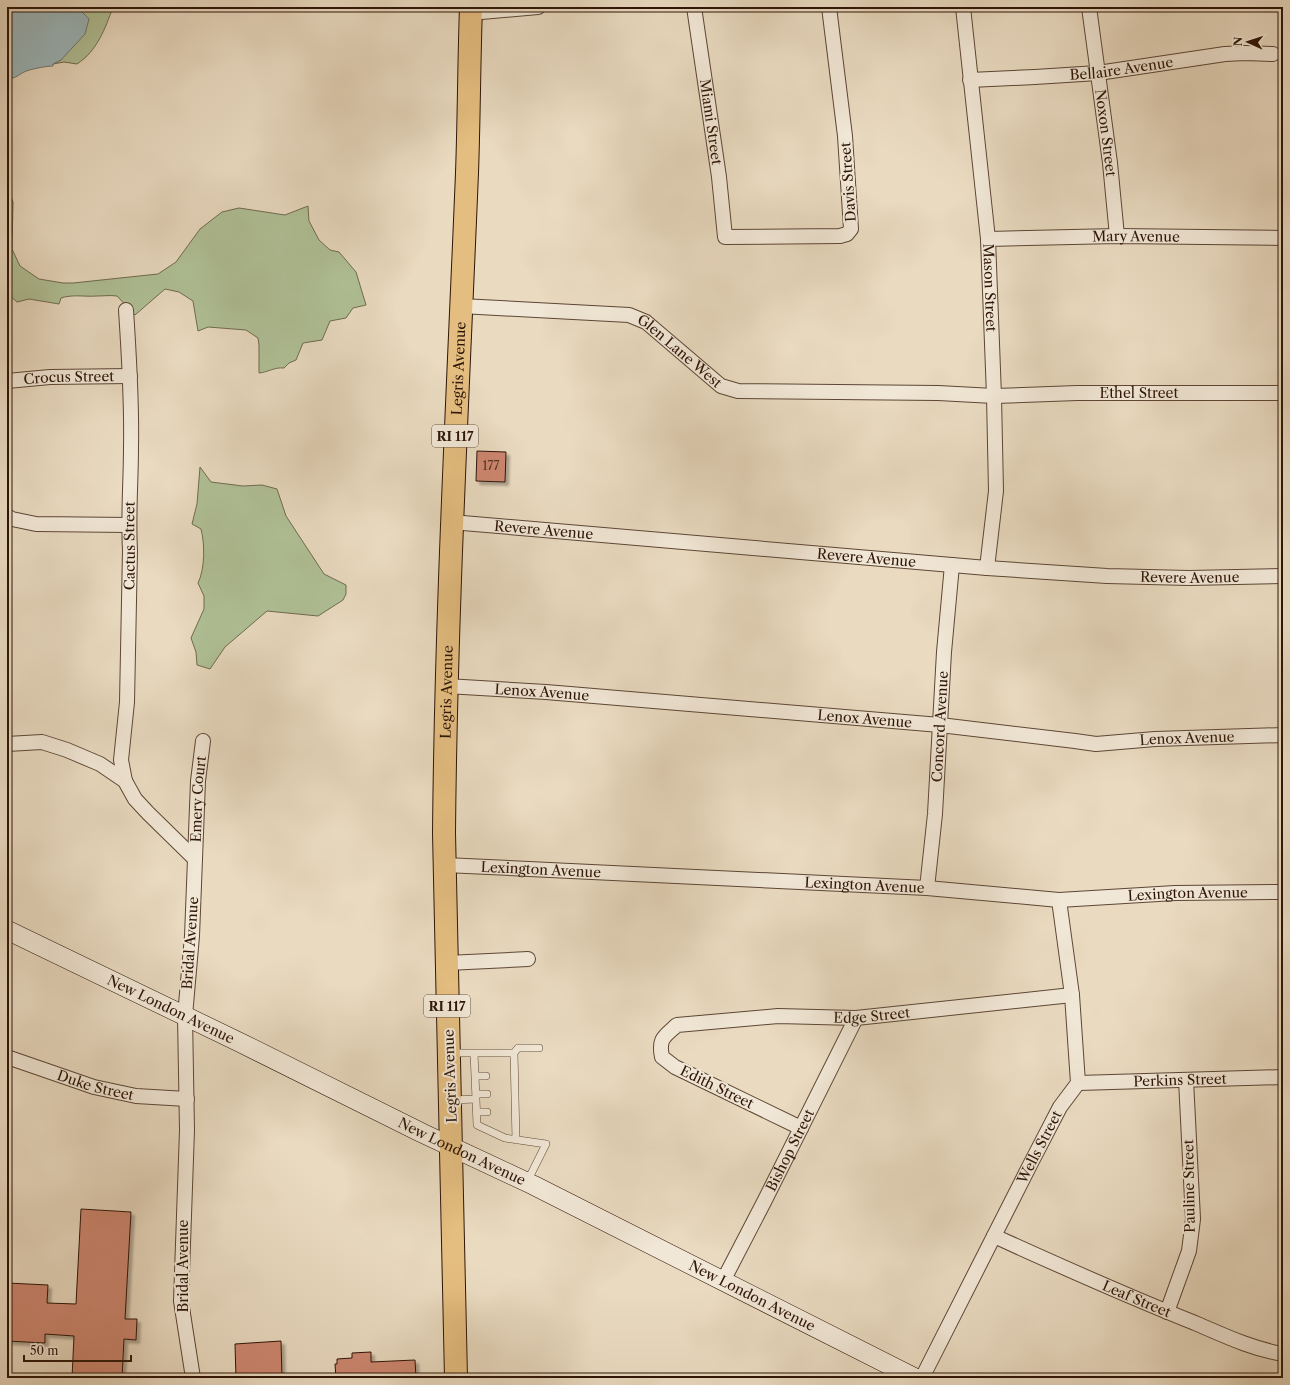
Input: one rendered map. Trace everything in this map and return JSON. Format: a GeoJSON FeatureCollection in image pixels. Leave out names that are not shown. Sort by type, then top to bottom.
{"type":"FeatureCollection","features":[{"type":"Feature","properties":{"kind":"main road","name":"Legris Avenue"},"geometry":{"type":"LineString","coordinates":[[456,1378],[444,769],[451,522],[467,170],[471,10]]}},
{"type":"Feature","properties":{"kind":"main road","name":"New London Avenue"},"geometry":{"type":"LineString","coordinates":[[7,930],[527,1182],[915,1378]]}},
{"type":"Feature","properties":{"kind":"street"},"geometry":{"type":"LineString","coordinates":[[471,10],[538,7]]}},
{"type":"Feature","properties":{"kind":"street","name":"Miami Street"},"geometry":{"type":"LineString","coordinates":[[694,7],[720,177],[725,237]]}},
{"type":"Feature","properties":{"kind":"street","name":"Davis Street"},"geometry":{"type":"LineString","coordinates":[[725,237],[840,236],[847,234],[851,229],[845,136],[829,7]]}},
{"type":"Feature","properties":{"kind":"street","name":"Mason Street"},"geometry":{"type":"LineString","coordinates":[[963,7],[988,239],[996,491],[987,568]]}},
{"type":"Feature","properties":{"kind":"street","name":"Noxon Street"},"geometry":{"type":"LineString","coordinates":[[1089,7],[1110,163],[1117,236]]}},
{"type":"Feature","properties":{"kind":"street","name":"Bellaire Avenue"},"geometry":{"type":"LineString","coordinates":[[970,80],[1035,78],[1098,73],[1225,54],[1273,54]]}},
{"type":"Feature","properties":{"kind":"street","name":"Mary Avenue"},"geometry":{"type":"LineString","coordinates":[[988,239],[1117,236],[1283,238]]}},
{"type":"Feature","properties":{"kind":"street","name":"Glen Lane West"},"geometry":{"type":"LineString","coordinates":[[461,306],[629,315],[646,322],[721,386],[738,391],[938,393],[994,396]]}},
{"type":"Feature","properties":{"kind":"street","name":"Cactus Street"},"geometry":{"type":"LineString","coordinates":[[125,781],[121,760],[127,702],[130,550],[128,525],[131,446],[130,376],[126,310]]}},
{"type":"Feature","properties":{"kind":"street","name":"Crocus Street"},"geometry":{"type":"LineString","coordinates":[[7,381],[50,378],[130,376]]}},
{"type":"Feature","properties":{"kind":"street","name":"Ethel Street"},"geometry":{"type":"LineString","coordinates":[[994,396],[1077,393],[1283,394]]}},
{"type":"Feature","properties":{"kind":"street"},"geometry":{"type":"LineString","coordinates":[[7,516],[12,519],[36,524],[128,525]]}},
{"type":"Feature","properties":{"kind":"street","name":"Revere Avenue"},"geometry":{"type":"LineString","coordinates":[[451,522],[987,568],[1114,576],[1189,578],[1283,576]]}},
{"type":"Feature","properties":{"kind":"street","name":"Concord Avenue"},"geometry":{"type":"LineString","coordinates":[[927,888],[935,814],[944,652],[952,565]]}},
{"type":"Feature","properties":{"kind":"street","name":"Lenox Avenue"},"geometry":{"type":"LineString","coordinates":[[446,686],[546,692],[940,725],[1075,740],[1096,744],[1155,739],[1283,735]]}},
{"type":"Feature","properties":{"kind":"street","name":"Emery Court"},"geometry":{"type":"LineString","coordinates":[[195,858],[198,781],[203,741]]}},
{"type":"Feature","properties":{"kind":"street"},"geometry":{"type":"LineString","coordinates":[[7,744],[42,742],[100,764],[125,781],[135,799],[195,858]]}},
{"type":"Feature","properties":{"kind":"street","name":"Bridal Avenue"},"geometry":{"type":"LineString","coordinates":[[193,1378],[181,1301],[188,1130],[185,1016],[192,936],[195,858]]}},
{"type":"Feature","properties":{"kind":"street","name":"Lexington Avenue"},"geometry":{"type":"LineString","coordinates":[[445,865],[927,888],[1058,900],[1175,893],[1283,892]]}},
{"type":"Feature","properties":{"kind":"street"},"geometry":{"type":"LineString","coordinates":[[1058,900],[1072,995],[1078,1082]]}},
{"type":"Feature","properties":{"kind":"street"},"geometry":{"type":"LineString","coordinates":[[447,963],[528,958]]}},
{"type":"Feature","properties":{"kind":"street","name":"Edge Street"},"geometry":{"type":"LineString","coordinates":[[672,1030],[677,1025],[778,1016],[856,1018],[1072,995]]}},
{"type":"Feature","properties":{"kind":"street","name":"Bishop Street"},"geometry":{"type":"LineString","coordinates":[[723,1281],[856,1018]]}},
{"type":"Feature","properties":{"kind":"street","name":"Edith Street"},"geometry":{"type":"LineString","coordinates":[[672,1030],[666,1034],[660,1047],[662,1057],[675,1067],[801,1128]]}},
{"type":"Feature","properties":{"kind":"street","name":"Duke Street"},"geometry":{"type":"LineString","coordinates":[[7,1057],[94,1087],[136,1096],[187,1099]]}},
{"type":"Feature","properties":{"kind":"street","name":"Perkins Street"},"geometry":{"type":"LineString","coordinates":[[1078,1082],[1283,1077]]}},
{"type":"Feature","properties":{"kind":"street","name":"Pauline Street"},"geometry":{"type":"LineString","coordinates":[[1167,1312],[1189,1251],[1193,1219],[1186,1080]]}},
{"type":"Feature","properties":{"kind":"street","name":"Wells Street"},"geometry":{"type":"LineString","coordinates":[[922,1378],[1060,1108],[1078,1082]]}},
{"type":"Feature","properties":{"kind":"street","name":"Leaf Street"},"geometry":{"type":"LineString","coordinates":[[994,1236],[1118,1292],[1266,1351],[1283,1354]]}},
{"type":"Feature","properties":{"kind":"lane"},"geometry":{"type":"LineString","coordinates":[[516,1140],[515,1111],[511,1093],[514,1076],[514,1053],[518,1048],[539,1048]]}},
{"type":"Feature","properties":{"kind":"lane"},"geometry":{"type":"LineString","coordinates":[[449,1053],[514,1053]]}},
{"type":"Feature","properties":{"kind":"lane"},"geometry":{"type":"LineString","coordinates":[[474,1053],[478,1125],[505,1138],[546,1144],[527,1182]]}},
{"type":"Feature","properties":{"kind":"lane"},"geometry":{"type":"LineString","coordinates":[[475,1076],[486,1076]]}},
{"type":"Feature","properties":{"kind":"lane"},"geometry":{"type":"LineString","coordinates":[[506,1076],[514,1076]]}},
{"type":"Feature","properties":{"kind":"lane"},"geometry":{"type":"LineString","coordinates":[[450,1100],[476,1097],[486,1094]]}},
{"type":"Feature","properties":{"kind":"lane"},"geometry":{"type":"LineString","coordinates":[[506,1111],[515,1111]]}},
{"type":"Feature","properties":{"kind":"lane"},"geometry":{"type":"LineString","coordinates":[[477,1112],[487,1112]]}},
{"type":"Feature","properties":{"kind":"green space"},"geometry":{"type":"Polygon","coordinates":[[[77,7],[113,7],[100,39],[84,59],[77,64],[64,62],[53,64],[61,60],[89,19],[77,7]]]}},
{"type":"Feature","properties":{"kind":"green space"},"geometry":{"type":"Polygon","coordinates":[[[7,185],[13,202],[12,249],[20,266],[39,279],[73,283],[158,274],[176,262],[200,229],[222,212],[239,208],[285,215],[308,206],[309,221],[319,240],[330,250],[339,252],[356,272],[366,305],[353,308],[346,318],[330,321],[322,340],[303,343],[296,360],[289,363],[284,368],[277,368],[259,373],[258,338],[246,330],[208,327],[198,331],[193,301],[179,292],[165,289],[135,315],[117,296],[66,297],[61,298],[59,304],[29,299],[17,302],[7,293],[7,185]]]}},
{"type":"Feature","properties":{"kind":"green space"},"geometry":{"type":"Polygon","coordinates":[[[200,467],[211,482],[243,486],[262,485],[277,489],[286,516],[324,574],[346,585],[346,594],[343,600],[318,616],[267,611],[225,647],[210,669],[197,665],[196,652],[191,638],[204,609],[204,596],[198,583],[202,571],[204,549],[201,529],[192,524],[197,504],[200,467]]]}},
{"type":"Feature","properties":{"kind":"water"},"geometry":{"type":"Polygon","coordinates":[[[7,7],[77,7],[89,19],[85,34],[61,60],[53,64],[53,66],[30,70],[7,79],[7,7]]]}},
{"type":"Feature","properties":{"kind":"building"},"geometry":{"type":"Polygon","coordinates":[[[477,451],[506,452],[505,482],[476,481],[477,451]]]}},
{"type":"Feature","properties":{"kind":"building"},"geometry":{"type":"Polygon","coordinates":[[[81,1209],[131,1212],[125,1319],[137,1319],[136,1340],[124,1339],[122,1378],[72,1378],[74,1336],[45,1334],[45,1343],[7,1341],[7,1283],[48,1285],[47,1303],[76,1304],[81,1209]]]}},
{"type":"Feature","properties":{"kind":"building"},"geometry":{"type":"Polygon","coordinates":[[[281,1341],[282,1378],[236,1378],[235,1344],[281,1341]]]}},
{"type":"Feature","properties":{"kind":"building"},"geometry":{"type":"Polygon","coordinates":[[[371,1352],[371,1362],[415,1360],[416,1378],[336,1378],[335,1364],[337,1364],[337,1359],[352,1358],[352,1353],[371,1352]]]}}]}
